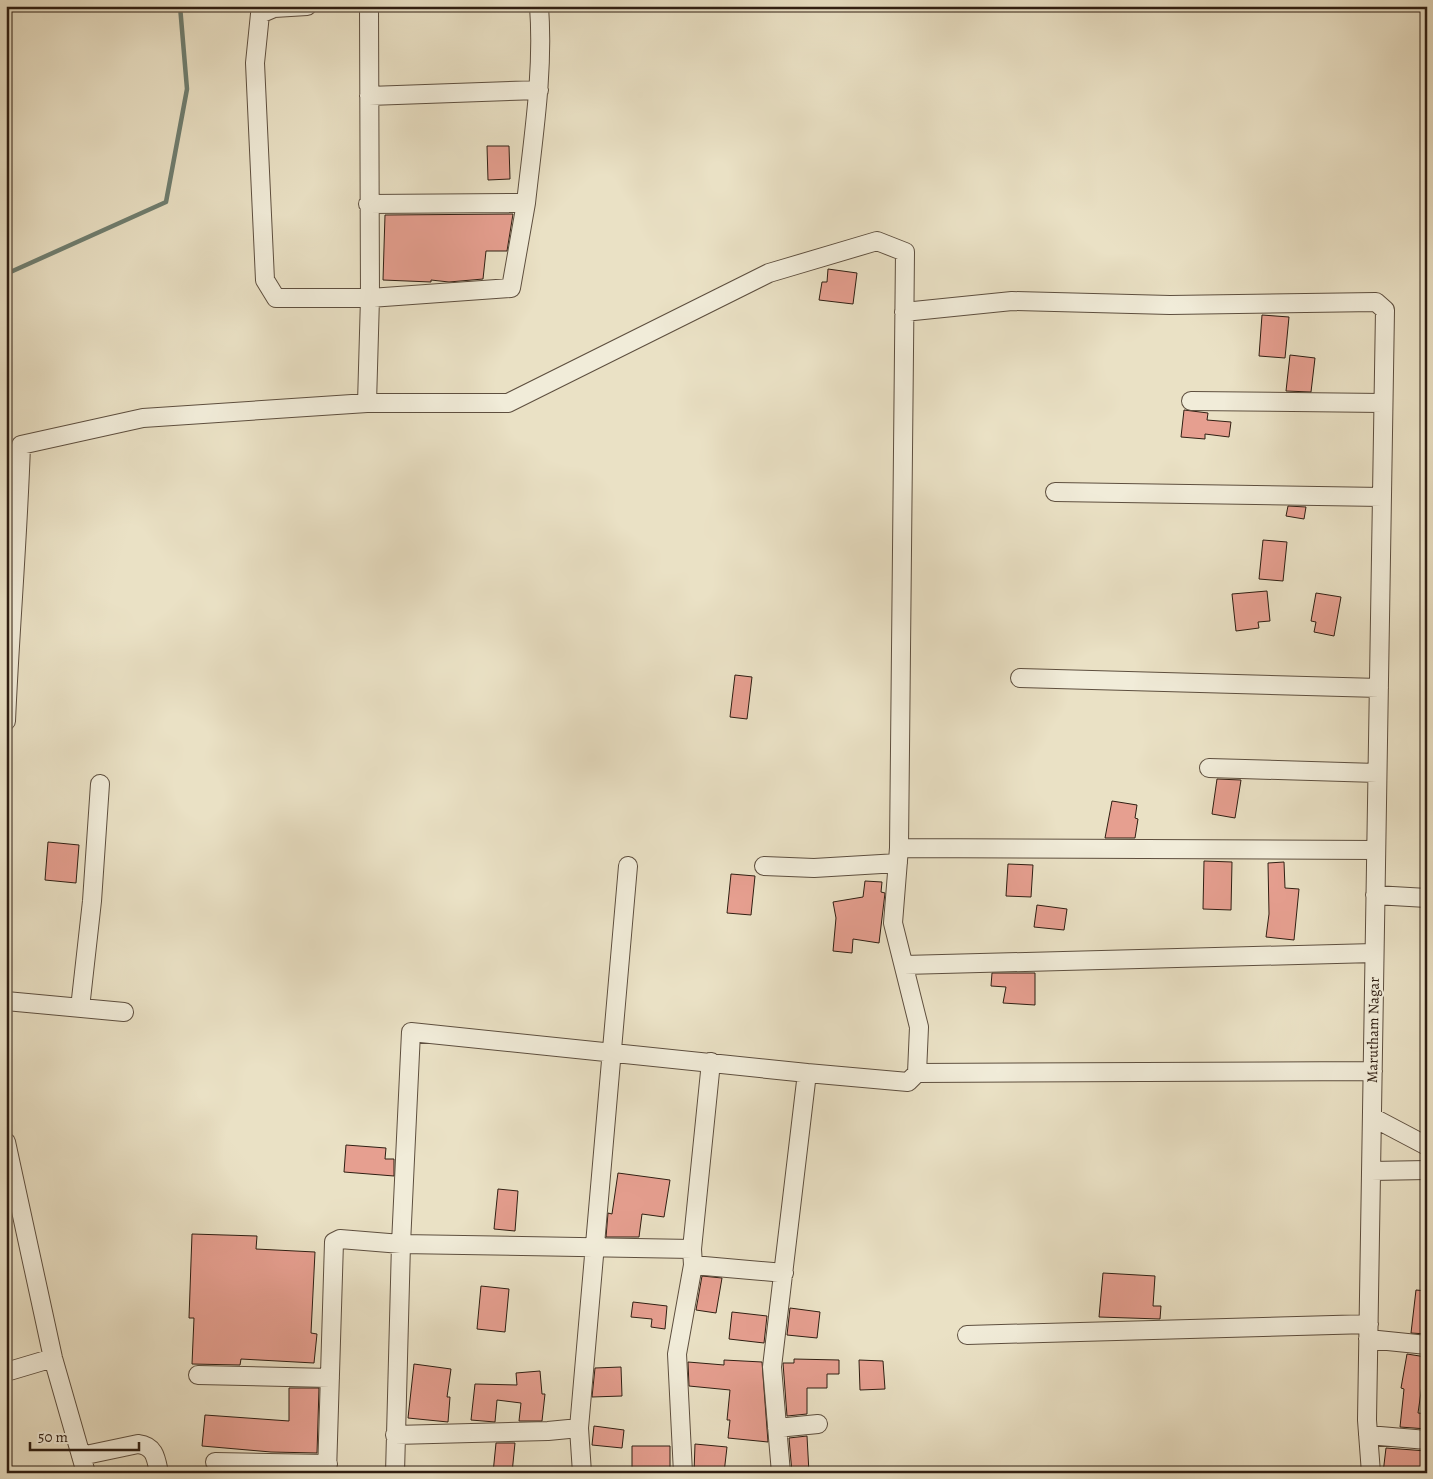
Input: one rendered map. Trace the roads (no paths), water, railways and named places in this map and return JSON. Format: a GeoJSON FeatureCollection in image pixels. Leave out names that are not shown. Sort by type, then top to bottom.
{"type":"FeatureCollection","features":[{"type":"Feature","properties":{"kind":"street"},"geometry":{"type":"LineString","coordinates":[[308,6],[274,8],[260,14],[255,63],[265,280],[276,298],[370,298],[511,288],[526,203],[539,90],[541,32],[539,6]]}},
{"type":"Feature","properties":{"kind":"street"},"geometry":{"type":"LineString","coordinates":[[368,403],[370,298],[368,204],[369,6]]}},
{"type":"Feature","properties":{"kind":"street"},"geometry":{"type":"LineString","coordinates":[[369,96],[539,90]]}},
{"type":"Feature","properties":{"kind":"street"},"geometry":{"type":"LineString","coordinates":[[368,204],[526,203]]}},
{"type":"Feature","properties":{"kind":"street"},"geometry":{"type":"LineString","coordinates":[[6,722],[10,621],[18,535],[21,445],[143,418],[368,403],[508,402],[769,273],[877,241],[905,252],[898,855],[893,923],[919,1027],[917,1073],[908,1082],[410,1032],[401,1244],[395,1473]]}},
{"type":"Feature","properties":{"kind":"street","name":"Marutham Nagar"},"geometry":{"type":"LineString","coordinates":[[904,312],[1012,301],[1170,305],[1376,302],[1385,310],[1368,1332],[1368,1435],[1371,1473]]}},
{"type":"Feature","properties":{"kind":"street"},"geometry":{"type":"LineString","coordinates":[[1190,401],[1383,403]]}},
{"type":"Feature","properties":{"kind":"street"},"geometry":{"type":"LineString","coordinates":[[1055,492],[1382,497]]}},
{"type":"Feature","properties":{"kind":"street"},"geometry":{"type":"LineString","coordinates":[[1020,678],[1379,688]]}},
{"type":"Feature","properties":{"kind":"street"},"geometry":{"type":"LineString","coordinates":[[1209,768],[1377,773]]}},
{"type":"Feature","properties":{"kind":"street"},"geometry":{"type":"LineString","coordinates":[[80,1008],[92,901],[100,784]]}},
{"type":"Feature","properties":{"kind":"street"},"geometry":{"type":"LineString","coordinates":[[764,866],[814,868],[898,855],[1376,850]]}},
{"type":"Feature","properties":{"kind":"street"},"geometry":{"type":"LineString","coordinates":[[582,1473],[579,1428],[628,866]]}},
{"type":"Feature","properties":{"kind":"street"},"geometry":{"type":"LineString","coordinates":[[1375,895],[1427,898]]}},
{"type":"Feature","properties":{"kind":"street"},"geometry":{"type":"LineString","coordinates":[[904,965],[1374,953]]}},
{"type":"Feature","properties":{"kind":"street"},"geometry":{"type":"LineString","coordinates":[[6,1001],[124,1012]]}},
{"type":"Feature","properties":{"kind":"street"},"geometry":{"type":"LineString","coordinates":[[683,1473],[677,1354],[692,1257],[711,1062]]}},
{"type":"Feature","properties":{"kind":"street"},"geometry":{"type":"LineString","coordinates":[[917,1073],[1372,1071]]}},
{"type":"Feature","properties":{"kind":"street"},"geometry":{"type":"LineString","coordinates":[[781,1473],[772,1367],[807,1073]]}},
{"type":"Feature","properties":{"kind":"street"},"geometry":{"type":"LineString","coordinates":[[1372,1117],[1427,1146]]}},
{"type":"Feature","properties":{"kind":"street"},"geometry":{"type":"LineString","coordinates":[[6,1144],[53,1358],[84,1464],[138,1444],[148,1445],[154,1451],[159,1473]]}},
{"type":"Feature","properties":{"kind":"street"},"geometry":{"type":"LineString","coordinates":[[1371,1171],[1427,1170]]}},
{"type":"Feature","properties":{"kind":"street"},"geometry":{"type":"LineString","coordinates":[[214,1462],[328,1469],[334,1242],[340,1239],[401,1244],[596,1248],[692,1257],[784,1273]]}},
{"type":"Feature","properties":{"kind":"street"},"geometry":{"type":"LineString","coordinates":[[967,1335],[1368,1332],[1427,1345]]}},
{"type":"Feature","properties":{"kind":"street"},"geometry":{"type":"LineString","coordinates":[[6,1372],[53,1358]]}},
{"type":"Feature","properties":{"kind":"street"},"geometry":{"type":"LineString","coordinates":[[198,1375],[330,1378]]}},
{"type":"Feature","properties":{"kind":"street"},"geometry":{"type":"LineString","coordinates":[[777,1428],[818,1424]]}},
{"type":"Feature","properties":{"kind":"street"},"geometry":{"type":"LineString","coordinates":[[395,1435],[548,1431],[579,1428]]}},
{"type":"Feature","properties":{"kind":"street"},"geometry":{"type":"LineString","coordinates":[[1368,1435],[1427,1440]]}},
{"type":"Feature","properties":{"kind":"waterway"},"geometry":{"type":"LineString","coordinates":[[6,274],[166,202],[187,89],[180,6]]}}]}
